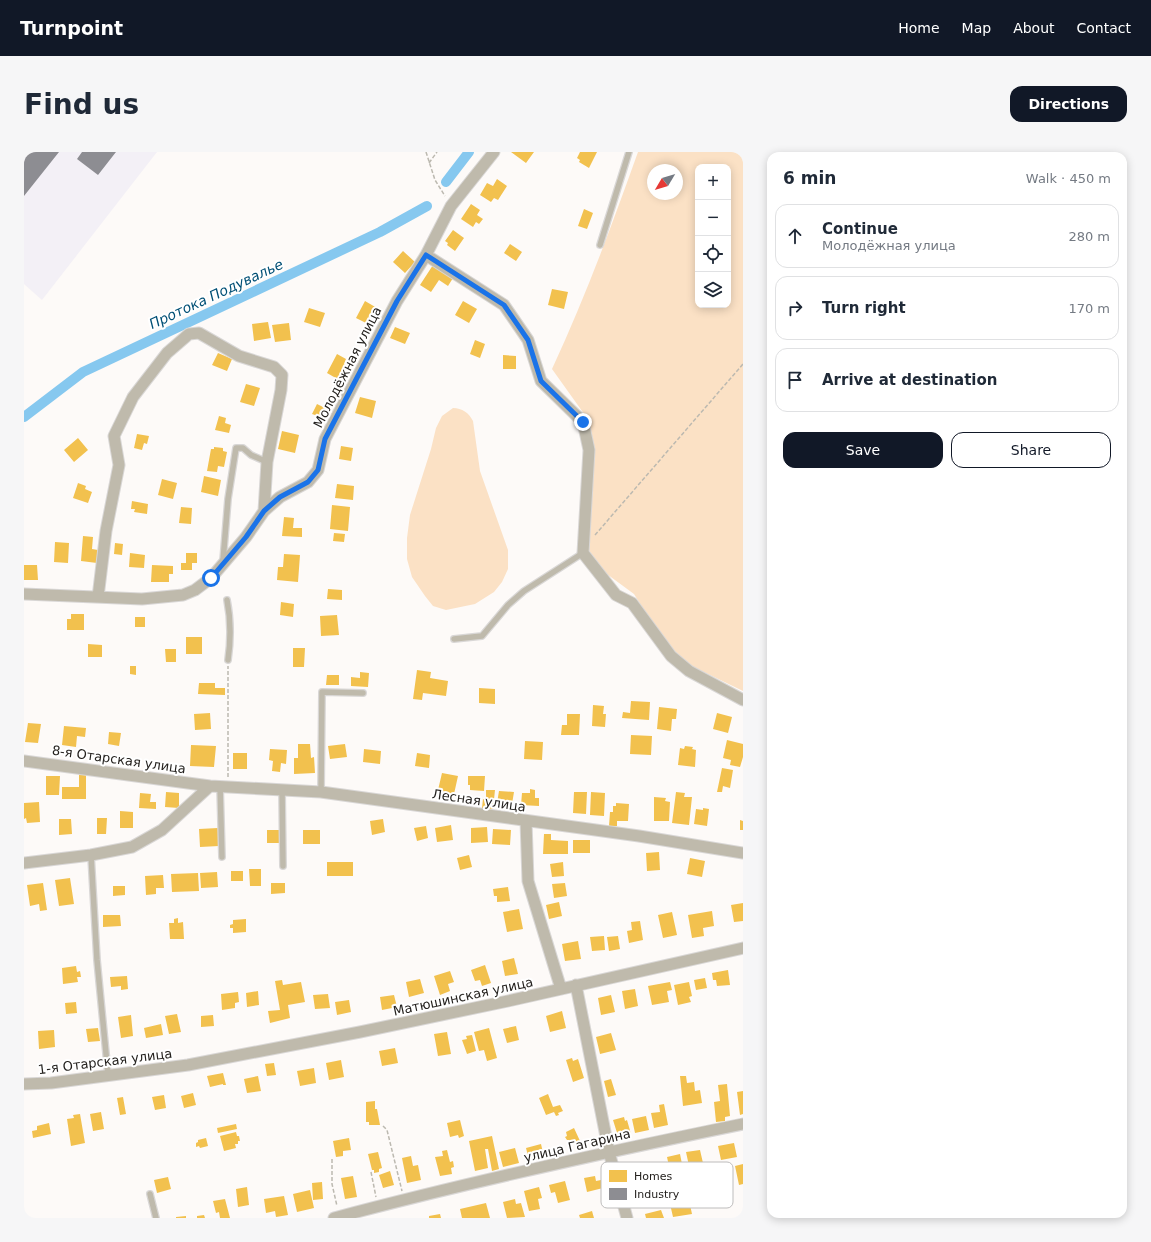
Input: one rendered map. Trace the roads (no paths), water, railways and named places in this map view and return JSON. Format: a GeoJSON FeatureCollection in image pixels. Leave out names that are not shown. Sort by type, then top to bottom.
{"type":"FeatureCollection","features":[{"type":"Feature","properties":{"kind":"street","name":"Молодёжная улица"},"geometry":{"type":"LineString","coordinates":[[24,594],[142,599],[183,595],[195,590],[211,578],[246,537],[264,511],[280,497],[308,482],[318,470],[325,439],[397,301],[426,255],[451,206],[494,152]]}},
{"type":"Feature","properties":{"kind":"street"},"geometry":{"type":"LineString","coordinates":[[426,255],[504,305],[528,340],[541,381],[583,422],[589,450],[583,551],[616,595],[632,603],[671,656],[689,671],[743,700]]}},
{"type":"Feature","properties":{"kind":"street"},"geometry":{"type":"LineString","coordinates":[[98,597],[106,531],[119,465],[114,436],[133,397],[167,353],[189,334],[199,333],[239,356],[274,366],[282,375],[282,390],[266,462],[264,511]]}},
{"type":"Feature","properties":{"kind":"street","name":"8-я Отарская улица"},"geometry":{"type":"LineString","coordinates":[[24,761],[219,786]]}},
{"type":"Feature","properties":{"kind":"street"},"geometry":{"type":"LineString","coordinates":[[24,863],[91,855],[132,847],[162,830],[219,786]]}},
{"type":"Feature","properties":{"kind":"street","name":"Лесная улица"},"geometry":{"type":"LineString","coordinates":[[219,786],[321,792],[640,836],[743,853]]}},
{"type":"Feature","properties":{"kind":"street"},"geometry":{"type":"LineString","coordinates":[[526,821],[528,881],[561,988]]}},
{"type":"Feature","properties":{"kind":"street","name":"Матюшинская улица"},"geometry":{"type":"LineString","coordinates":[[188,1064],[360,1032],[500,1003],[743,948]]}},
{"type":"Feature","properties":{"kind":"street"},"geometry":{"type":"LineString","coordinates":[[576,985],[612,1162]]}},
{"type":"Feature","properties":{"kind":"street","name":"1-я Отарская улица"},"geometry":{"type":"LineString","coordinates":[[24,1084],[50,1083],[188,1064]]}},
{"type":"Feature","properties":{"kind":"street","name":"улица Гагарина"},"geometry":{"type":"LineString","coordinates":[[337,1217],[419,1196],[609,1152],[743,1124]]}},
{"type":"Feature","properties":{"kind":"street"},"geometry":{"type":"LineString","coordinates":[[624,1208],[627,1218]]}},
{"type":"Feature","properties":{"kind":"lane"},"geometry":{"type":"LineString","coordinates":[[600,245],[630,152]]}},
{"type":"Feature","properties":{"kind":"lane"},"geometry":{"type":"LineString","coordinates":[[223,564],[228,499],[236,448],[243,448],[251,455],[266,462]]}},
{"type":"Feature","properties":{"kind":"lane"},"geometry":{"type":"LineString","coordinates":[[454,640],[482,636],[508,605],[524,591],[583,551]]}},
{"type":"Feature","properties":{"kind":"lane"},"geometry":{"type":"LineString","coordinates":[[227,600],[230,617],[231,641],[228,660]]}},
{"type":"Feature","properties":{"kind":"lane"},"geometry":{"type":"LineString","coordinates":[[321,792],[322,692],[363,693]]}},
{"type":"Feature","properties":{"kind":"lane"},"geometry":{"type":"LineString","coordinates":[[219,786],[222,857]]}},
{"type":"Feature","properties":{"kind":"lane"},"geometry":{"type":"LineString","coordinates":[[282,789],[283,866]]}},
{"type":"Feature","properties":{"kind":"lane"},"geometry":{"type":"LineString","coordinates":[[91,855],[97,960],[108,1074]]}},
{"type":"Feature","properties":{"kind":"lane"},"geometry":{"type":"LineString","coordinates":[[150,1194],[156,1218]]}},
{"type":"Feature","properties":{"kind":"waterway","name":"Протока Подувалье"},"geometry":{"type":"LineString","coordinates":[[446,182],[469,152]]}},
{"type":"Feature","properties":{"kind":"waterway","name":"Протока Подувалье"},"geometry":{"type":"LineString","coordinates":[[24,417],[83,372],[380,232],[427,206]]}}]}
